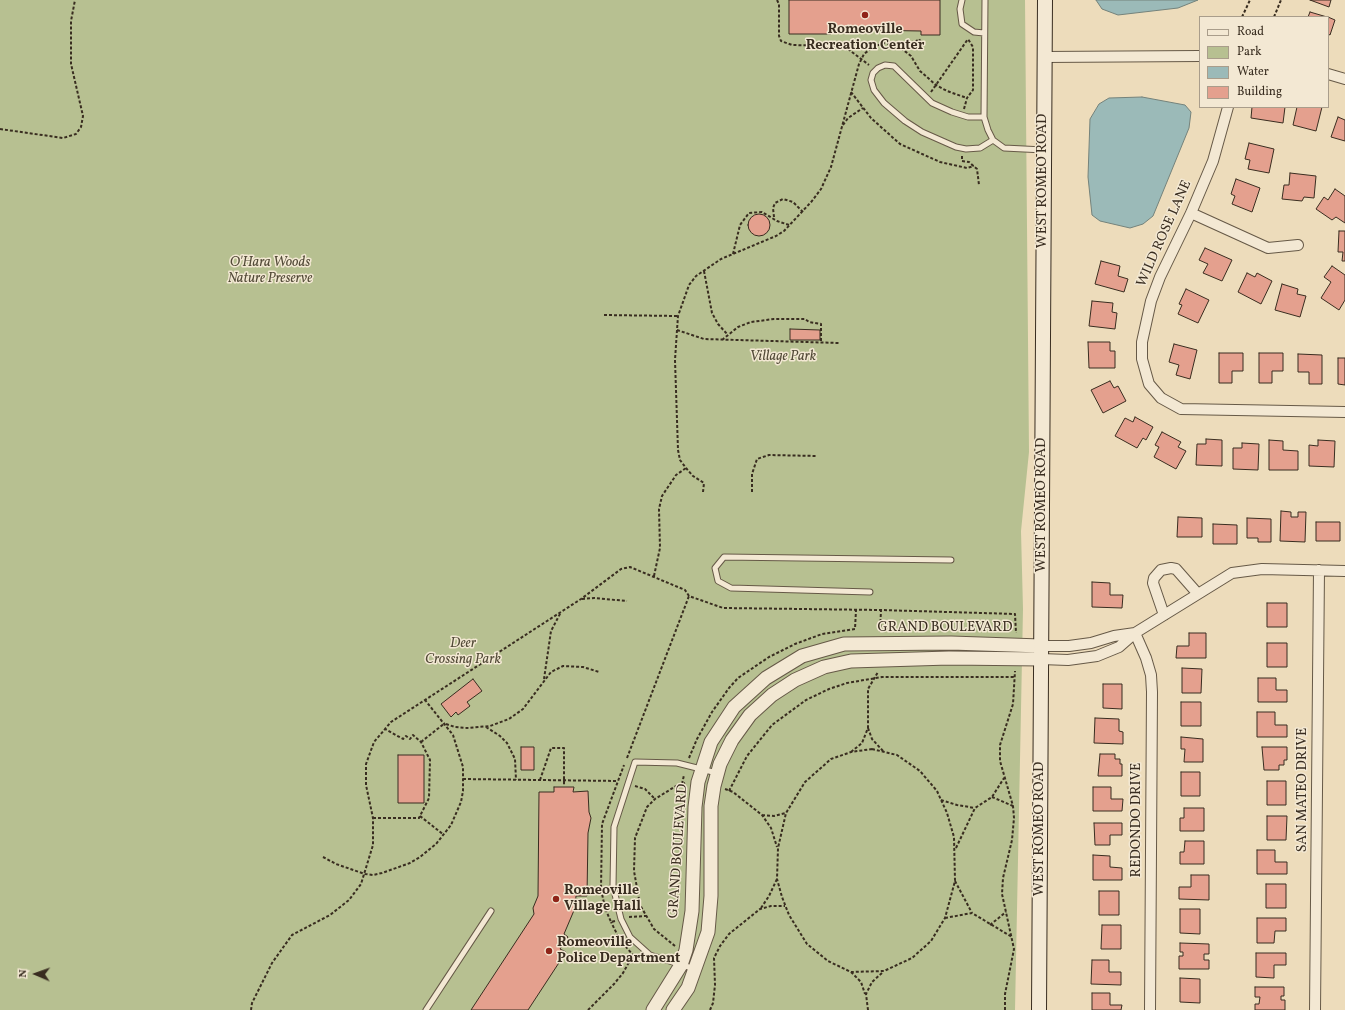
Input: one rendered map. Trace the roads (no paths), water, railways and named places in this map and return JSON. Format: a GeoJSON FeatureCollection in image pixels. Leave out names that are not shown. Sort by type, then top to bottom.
{"type":"FeatureCollection","features":[{"type":"Feature","properties":{"kind":"main road","name":"WEST ROMEO ROAD"},"geometry":{"type":"LineString","coordinates":[[1039,1010],[1044,0]]}},
{"type":"Feature","properties":{"kind":"street"},"geometry":{"type":"LineString","coordinates":[[1044,57],[1199,56]]}},
{"type":"Feature","properties":{"kind":"street"},"geometry":{"type":"LineString","coordinates":[[1329,74],[1344,76]]}},
{"type":"Feature","properties":{"kind":"street","name":"WILD ROSE LANE"},"geometry":{"type":"LineString","coordinates":[[1228,108],[1213,161],[1191,213],[1160,277],[1146,320],[1142,342],[1142,359],[1149,384],[1154,391],[1172,406],[1190,410],[1345,412]]}},
{"type":"Feature","properties":{"kind":"street"},"geometry":{"type":"LineString","coordinates":[[1191,213],[1268,248],[1298,244]]}},
{"type":"Feature","properties":{"kind":"street"},"geometry":{"type":"LineString","coordinates":[[1164,615],[1153,583],[1154,578],[1161,570],[1166,568],[1176,569],[1198,594]]}},
{"type":"Feature","properties":{"kind":"street"},"geometry":{"type":"LineString","coordinates":[[1041,653],[1068,660],[1097,656],[1119,647],[1135,633],[1232,573],[1262,569],[1345,571]]}},
{"type":"Feature","properties":{"kind":"street","name":"SAN MATEO DRIVE"},"geometry":{"type":"LineString","coordinates":[[1315,1010],[1319,570]]}},
{"type":"Feature","properties":{"kind":"street"},"geometry":{"type":"LineString","coordinates":[[1041,653],[1114,636],[1135,633]]}},
{"type":"Feature","properties":{"kind":"street","name":"REDONDO DRIVE"},"geometry":{"type":"LineString","coordinates":[[1135,633],[1146,658],[1151,675],[1152,692],[1150,1010]]}},
{"type":"Feature","properties":{"kind":"street","name":"GRAND BOULEVARD"},"geometry":{"type":"LineString","coordinates":[[653,1010],[681,965],[686,950],[692,911],[695,807],[698,782],[711,742],[734,707],[766,678],[802,656],[844,644],[1016,644],[1041,653]]}},
{"type":"Feature","properties":{"kind":"street","name":"GRAND BOULEVARD"},"geometry":{"type":"LineString","coordinates":[[673,1010],[688,988],[696,970],[707,957],[711,896],[711,806],[714,786],[720,764],[732,740],[750,715],[772,695],[795,680],[824,667],[851,661],[880,659],[1015,659],[1041,653]]}},
{"type":"Feature","properties":{"kind":"lane"},"geometry":{"type":"LineString","coordinates":[[962,0],[960,9],[962,24],[974,32],[984,33]]}},
{"type":"Feature","properties":{"kind":"lane"},"geometry":{"type":"LineString","coordinates":[[985,0],[984,117],[993,140],[1004,148],[1044,150]]}},
{"type":"Feature","properties":{"kind":"lane"},"geometry":{"type":"LineString","coordinates":[[984,117],[968,117],[932,103],[894,66],[885,65],[878,68],[873,73],[871,80],[874,90],[884,103],[904,121],[922,132],[956,147],[963,148],[980,148],[993,140]]}},
{"type":"Feature","properties":{"kind":"lane"},"geometry":{"type":"LineString","coordinates":[[870,592],[732,588],[718,581],[715,568],[724,557],[951,560]]}},
{"type":"Feature","properties":{"kind":"lane"},"geometry":{"type":"LineString","coordinates":[[696,970],[650,955],[630,937],[621,919],[613,886],[614,827],[635,762],[676,763],[718,773]]}},
{"type":"Feature","properties":{"kind":"lane"},"geometry":{"type":"LineString","coordinates":[[429,1009],[491,911]]}},
{"type":"Feature","properties":{"kind":"water"},"geometry":{"type":"Polygon","coordinates":[[[1096,0],[1198,0],[1178,8],[1118,15],[1102,9],[1096,0]]]}},
{"type":"Feature","properties":{"kind":"water"},"geometry":{"type":"Polygon","coordinates":[[[1142,97],[1185,105],[1191,112],[1189,128],[1153,216],[1143,224],[1130,228],[1100,221],[1092,215],[1088,177],[1090,119],[1099,104],[1109,98],[1142,97]]]}},
{"type":"Feature","properties":{"kind":"place","name":"Romeoville Recreation Center"},"geometry":{"type":"Point","coordinates":[865,15]}},
{"type":"Feature","properties":{"kind":"place","name":"Romeoville Village Hall"},"geometry":{"type":"Point","coordinates":[556,899]}},
{"type":"Feature","properties":{"kind":"place","name":"Romeoville Police Department"},"geometry":{"type":"Point","coordinates":[549,951]}},
{"type":"Feature","properties":{"kind":"park label","name":"O'Hara Woods Nature Preserve"},"geometry":{"type":"Point","coordinates":[270,272]}},
{"type":"Feature","properties":{"kind":"park label","name":"Village Park"},"geometry":{"type":"Point","coordinates":[783,357]}},
{"type":"Feature","properties":{"kind":"park label","name":"Deer Crossing Park"},"geometry":{"type":"Point","coordinates":[463,652]}}]}
